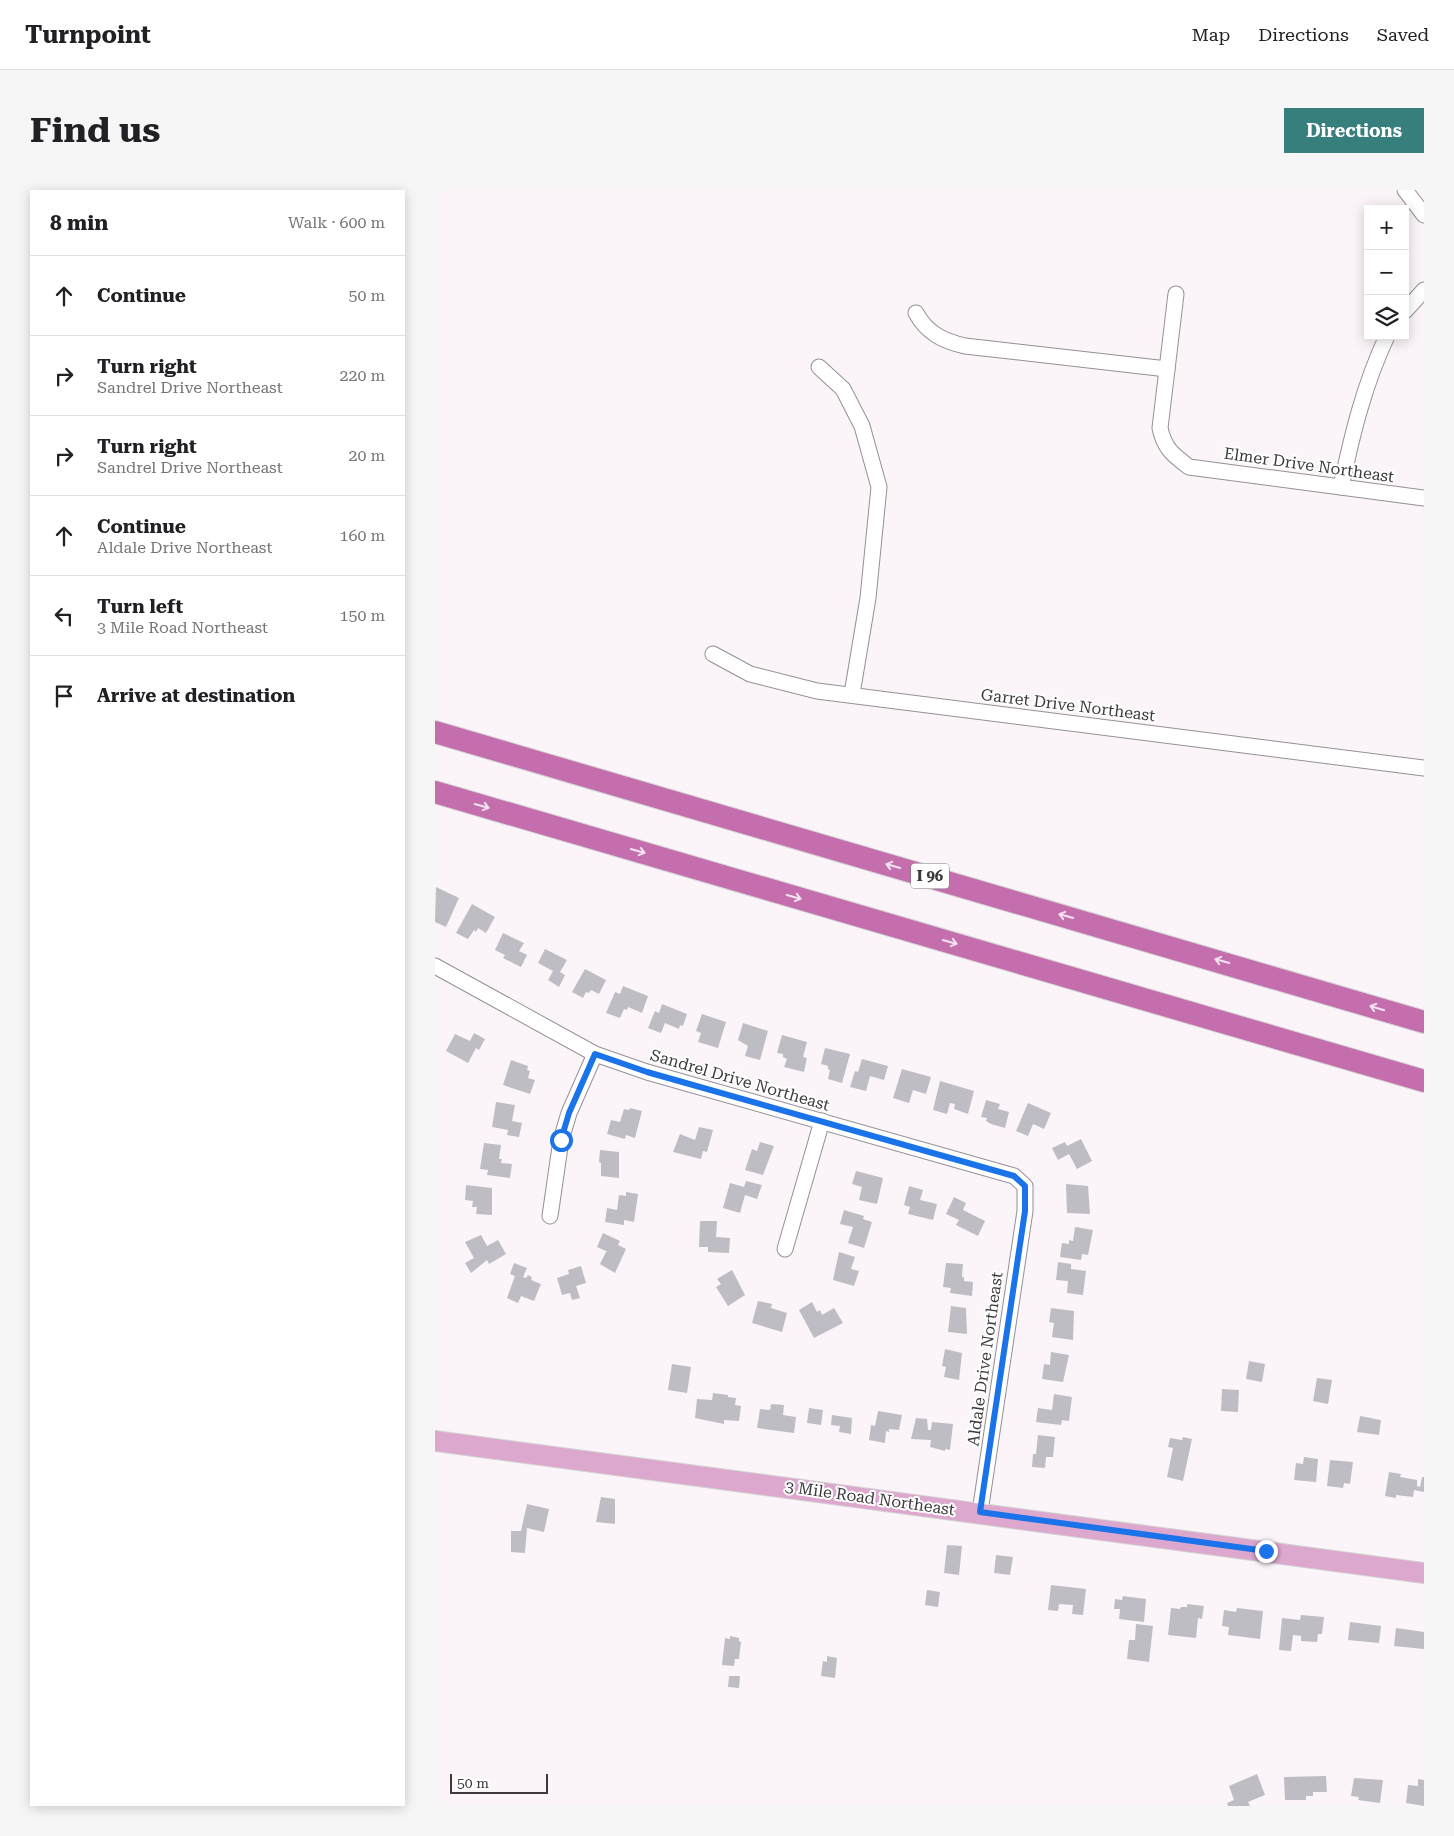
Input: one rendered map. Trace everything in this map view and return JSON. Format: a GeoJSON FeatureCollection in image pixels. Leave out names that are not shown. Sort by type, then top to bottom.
{"type":"FeatureCollection","features":[{"type":"Feature","properties":{"kind":"highway","name":"I 96"},"geometry":{"type":"LineString","coordinates":[[435,732],[1424,1022]]}},
{"type":"Feature","properties":{"kind":"highway"},"geometry":{"type":"LineString","coordinates":[[435,792],[1424,1081]]}},
{"type":"Feature","properties":{"kind":"main road","name":"3 Mile Road Northeast"},"geometry":{"type":"LineString","coordinates":[[435,1441],[980,1512],[1424,1573]]}},
{"type":"Feature","properties":{"kind":"street"},"geometry":{"type":"LineString","coordinates":[[1405,190],[1424,215]]}},
{"type":"Feature","properties":{"kind":"street"},"geometry":{"type":"LineString","coordinates":[[1409,307],[1424,290]]}},
{"type":"Feature","properties":{"kind":"street"},"geometry":{"type":"LineString","coordinates":[[916,313],[929,331],[951,343],[1167,369],[1176,294]]}},
{"type":"Feature","properties":{"kind":"street"},"geometry":{"type":"LineString","coordinates":[[1341,487],[1356,416],[1385,340]]}},
{"type":"Feature","properties":{"kind":"street"},"geometry":{"type":"LineString","coordinates":[[819,367],[843,389],[862,426],[879,486],[868,598],[852,694]]}},
{"type":"Feature","properties":{"kind":"street","name":"Elmer Drive Northeast"},"geometry":{"type":"LineString","coordinates":[[1167,369],[1160,428],[1162,440],[1173,455],[1189,467],[1424,498]]}},
{"type":"Feature","properties":{"kind":"street","name":"Garret Drive Northeast"},"geometry":{"type":"LineString","coordinates":[[713,654],[750,674],[817,691],[1424,768]]}},
{"type":"Feature","properties":{"kind":"street","name":"Sandrel Drive Northeast"},"geometry":{"type":"LineString","coordinates":[[435,966],[595,1054],[647,1072],[1014,1176],[1025,1186],[1025,1211]]}},
{"type":"Feature","properties":{"kind":"street"},"geometry":{"type":"LineString","coordinates":[[550,1216],[561,1140],[569,1113],[595,1054]]}},
{"type":"Feature","properties":{"kind":"street"},"geometry":{"type":"LineString","coordinates":[[785,1249],[822,1121]]}},
{"type":"Feature","properties":{"kind":"street","name":"Aldale Drive Northeast"},"geometry":{"type":"LineString","coordinates":[[980,1512],[1025,1211]]}},
{"type":"Feature","properties":{"kind":"building"},"geometry":{"type":"Polygon","coordinates":[[[436,887],[459,898],[446,927],[435,922],[436,887]]]}},
{"type":"Feature","properties":{"kind":"building"},"geometry":{"type":"Polygon","coordinates":[[[472,904],[495,917],[486,933],[478,928],[476,932],[474,930],[468,939],[456,933],[472,904]]]}},
{"type":"Feature","properties":{"kind":"building"},"geometry":{"type":"Polygon","coordinates":[[[503,933],[524,943],[519,951],[527,955],[521,967],[503,958],[505,955],[495,950],[503,933]]]}},
{"type":"Feature","properties":{"kind":"building"},"geometry":{"type":"Polygon","coordinates":[[[545,949],[567,960],[560,972],[565,975],[559,987],[548,980],[553,971],[538,963],[545,949]]]}},
{"type":"Feature","properties":{"kind":"building"},"geometry":{"type":"Polygon","coordinates":[[[585,969],[606,980],[599,994],[591,990],[589,993],[586,992],[583,998],[572,992],[585,969]]]}},
{"type":"Feature","properties":{"kind":"building"},"geometry":{"type":"Polygon","coordinates":[[[623,986],[648,996],[642,1013],[628,1007],[627,1010],[624,1009],[620,1018],[606,1013],[615,992],[620,994],[623,986]]]}},
{"type":"Feature","properties":{"kind":"building"},"geometry":{"type":"Polygon","coordinates":[[[662,1004],[687,1014],[683,1026],[680,1025],[679,1029],[665,1023],[661,1033],[648,1028],[655,1011],[659,1013],[662,1004]]]}},
{"type":"Feature","properties":{"kind":"building"},"geometry":{"type":"Polygon","coordinates":[[[702,1014],[726,1022],[718,1048],[698,1042],[701,1033],[696,1031],[702,1014]]]}},
{"type":"Feature","properties":{"kind":"building"},"geometry":{"type":"Polygon","coordinates":[[[743,1023],[768,1031],[760,1060],[745,1056],[748,1046],[738,1040],[743,1023]]]}},
{"type":"Feature","properties":{"kind":"building"},"geometry":{"type":"Polygon","coordinates":[[[474,1033],[485,1039],[479,1050],[476,1048],[468,1063],[446,1051],[455,1034],[470,1041],[474,1033]]]}},
{"type":"Feature","properties":{"kind":"building"},"geometry":{"type":"Polygon","coordinates":[[[782,1035],[807,1042],[803,1057],[807,1058],[804,1072],[784,1067],[787,1059],[783,1057],[783,1054],[777,1053],[782,1035]]]}},
{"type":"Feature","properties":{"kind":"building"},"geometry":{"type":"Polygon","coordinates":[[[825,1048],[850,1054],[842,1083],[828,1079],[830,1070],[828,1066],[821,1064],[825,1048]]]}},
{"type":"Feature","properties":{"kind":"building"},"geometry":{"type":"Polygon","coordinates":[[[862,1059],[888,1066],[884,1080],[870,1076],[866,1091],[850,1087],[855,1071],[858,1072],[862,1059]]]}},
{"type":"Feature","properties":{"kind":"building"},"geometry":{"type":"Polygon","coordinates":[[[511,1060],[528,1066],[527,1070],[530,1071],[528,1078],[535,1080],[530,1094],[503,1085],[511,1060]]]}},
{"type":"Feature","properties":{"kind":"building"},"geometry":{"type":"Polygon","coordinates":[[[902,1069],[931,1077],[926,1094],[913,1090],[909,1103],[893,1098],[902,1069]]]}},
{"type":"Feature","properties":{"kind":"building"},"geometry":{"type":"Polygon","coordinates":[[[940,1081],[974,1091],[968,1114],[954,1109],[955,1104],[950,1103],[947,1114],[933,1110],[940,1081]]]}},
{"type":"Feature","properties":{"kind":"building"},"geometry":{"type":"Polygon","coordinates":[[[986,1100],[1000,1104],[998,1109],[1009,1112],[1005,1128],[991,1124],[986,1121],[987,1118],[981,1117],[986,1100]]]}},
{"type":"Feature","properties":{"kind":"building"},"geometry":{"type":"Polygon","coordinates":[[[496,1102],[515,1105],[512,1121],[522,1123],[519,1137],[507,1135],[508,1130],[492,1127],[496,1102]]]}},
{"type":"Feature","properties":{"kind":"building"},"geometry":{"type":"Polygon","coordinates":[[[1028,1103],[1051,1113],[1044,1129],[1033,1124],[1028,1136],[1016,1131],[1028,1103]]]}},
{"type":"Feature","properties":{"kind":"building"},"geometry":{"type":"Polygon","coordinates":[[[630,1108],[642,1111],[635,1138],[626,1135],[625,1139],[607,1134],[611,1120],[620,1122],[624,1109],[629,1110],[630,1108]]]}},
{"type":"Feature","properties":{"kind":"building"},"geometry":{"type":"Polygon","coordinates":[[[699,1127],[713,1130],[707,1152],[703,1151],[701,1159],[673,1152],[680,1134],[695,1140],[699,1127]]]}},
{"type":"Feature","properties":{"kind":"building"},"geometry":{"type":"Polygon","coordinates":[[[1081,1139],[1092,1161],[1077,1169],[1069,1154],[1058,1160],[1052,1148],[1065,1142],[1067,1146],[1081,1139]]]}},
{"type":"Feature","properties":{"kind":"building"},"geometry":{"type":"Polygon","coordinates":[[[760,1142],[774,1146],[763,1175],[745,1170],[752,1149],[757,1151],[760,1142]]]}},
{"type":"Feature","properties":{"kind":"building"},"geometry":{"type":"Polygon","coordinates":[[[484,1143],[501,1145],[499,1159],[502,1159],[501,1163],[512,1164],[510,1178],[487,1175],[488,1170],[480,1169],[484,1143]]]}},
{"type":"Feature","properties":{"kind":"building"},"geometry":{"type":"Polygon","coordinates":[[[600,1150],[619,1152],[619,1178],[601,1176],[600,1150]]]}},
{"type":"Feature","properties":{"kind":"building"},"geometry":{"type":"Polygon","coordinates":[[[856,1171],[883,1178],[877,1204],[859,1200],[862,1187],[852,1184],[856,1171]]]}},
{"type":"Feature","properties":{"kind":"building"},"geometry":{"type":"Polygon","coordinates":[[[746,1181],[762,1185],[757,1199],[745,1195],[740,1213],[723,1208],[730,1183],[744,1187],[746,1181]]]}},
{"type":"Feature","properties":{"kind":"building"},"geometry":{"type":"Polygon","coordinates":[[[1066,1184],[1088,1186],[1090,1214],[1067,1213],[1066,1184]]]}},
{"type":"Feature","properties":{"kind":"building"},"geometry":{"type":"Polygon","coordinates":[[[466,1185],[492,1188],[492,1215],[476,1214],[477,1207],[472,1207],[473,1201],[465,1200],[466,1185]]]}},
{"type":"Feature","properties":{"kind":"building"},"geometry":{"type":"Polygon","coordinates":[[[909,1186],[923,1190],[920,1200],[937,1204],[933,1220],[908,1214],[910,1207],[904,1205],[909,1186]]]}},
{"type":"Feature","properties":{"kind":"building"},"geometry":{"type":"Polygon","coordinates":[[[626,1192],[638,1194],[634,1222],[624,1220],[624,1225],[605,1222],[607,1208],[617,1210],[619,1195],[626,1196],[626,1192]]]}},
{"type":"Feature","properties":{"kind":"building"},"geometry":{"type":"Polygon","coordinates":[[[954,1197],[966,1203],[963,1210],[985,1221],[978,1236],[956,1225],[959,1220],[946,1214],[954,1197]]]}},
{"type":"Feature","properties":{"kind":"building"},"geometry":{"type":"Polygon","coordinates":[[[844,1210],[864,1216],[863,1219],[872,1222],[864,1248],[848,1243],[853,1227],[840,1224],[844,1210]]]}},
{"type":"Feature","properties":{"kind":"building"},"geometry":{"type":"Polygon","coordinates":[[[700,1221],[717,1221],[716,1237],[730,1238],[729,1253],[708,1252],[708,1247],[699,1247],[700,1221]]]}},
{"type":"Feature","properties":{"kind":"building"},"geometry":{"type":"Polygon","coordinates":[[[1075,1227],[1093,1230],[1088,1255],[1082,1254],[1081,1260],[1060,1257],[1062,1243],[1069,1244],[1069,1240],[1073,1241],[1075,1227]]]}},
{"type":"Feature","properties":{"kind":"building"},"geometry":{"type":"Polygon","coordinates":[[[603,1233],[620,1241],[618,1245],[626,1249],[615,1273],[600,1264],[606,1252],[608,1252],[597,1247],[603,1233]]]}},
{"type":"Feature","properties":{"kind":"building"},"geometry":{"type":"Polygon","coordinates":[[[481,1235],[487,1246],[498,1240],[506,1254],[489,1264],[487,1260],[471,1273],[465,1263],[474,1258],[465,1242],[481,1235]]]}},
{"type":"Feature","properties":{"kind":"building"},"geometry":{"type":"Polygon","coordinates":[[[839,1252],[855,1257],[851,1269],[859,1271],[854,1286],[833,1280],[839,1252]]]}},
{"type":"Feature","properties":{"kind":"building"},"geometry":{"type":"Polygon","coordinates":[[[1058,1262],[1071,1264],[1071,1269],[1086,1271],[1083,1295],[1067,1293],[1068,1281],[1056,1280],[1058,1262]]]}},
{"type":"Feature","properties":{"kind":"building"},"geometry":{"type":"Polygon","coordinates":[[[514,1263],[527,1268],[523,1277],[526,1278],[528,1275],[532,1277],[531,1280],[541,1284],[534,1301],[521,1296],[518,1303],[507,1298],[515,1276],[510,1274],[514,1263]]]}},
{"type":"Feature","properties":{"kind":"building"},"geometry":{"type":"Polygon","coordinates":[[[946,1263],[963,1264],[962,1277],[964,1277],[964,1281],[973,1282],[972,1296],[950,1293],[951,1288],[943,1287],[946,1263]]]}},
{"type":"Feature","properties":{"kind":"building"},"geometry":{"type":"Polygon","coordinates":[[[581,1266],[586,1283],[576,1286],[580,1298],[572,1300],[570,1293],[562,1295],[557,1278],[569,1274],[568,1270],[581,1266]]]}},
{"type":"Feature","properties":{"kind":"building"},"geometry":{"type":"Polygon","coordinates":[[[732,1270],[745,1295],[728,1306],[716,1287],[721,1284],[717,1279],[732,1270]]]}},
{"type":"Feature","properties":{"kind":"building"},"geometry":{"type":"Polygon","coordinates":[[[758,1301],[772,1304],[771,1308],[787,1313],[782,1332],[752,1323],[758,1301]]]}},
{"type":"Feature","properties":{"kind":"building"},"geometry":{"type":"Polygon","coordinates":[[[812,1302],[817,1312],[820,1310],[822,1315],[834,1308],[843,1323],[814,1338],[799,1310],[812,1302]]]}},
{"type":"Feature","properties":{"kind":"building"},"geometry":{"type":"Polygon","coordinates":[[[951,1306],[966,1308],[967,1334],[948,1332],[951,1306]]]}},
{"type":"Feature","properties":{"kind":"building"},"geometry":{"type":"Polygon","coordinates":[[[1051,1308],[1074,1311],[1073,1340],[1052,1337],[1054,1323],[1049,1322],[1051,1308]]]}},
{"type":"Feature","properties":{"kind":"building"},"geometry":{"type":"Polygon","coordinates":[[[945,1349],[962,1353],[959,1380],[944,1377],[946,1367],[942,1366],[945,1349]]]}},
{"type":"Feature","properties":{"kind":"building"},"geometry":{"type":"Polygon","coordinates":[[[1051,1352],[1069,1355],[1063,1382],[1042,1379],[1044,1364],[1050,1365],[1051,1352]]]}},
{"type":"Feature","properties":{"kind":"building"},"geometry":{"type":"Polygon","coordinates":[[[1249,1361],[1265,1364],[1262,1382],[1246,1379],[1249,1361]]]}},
{"type":"Feature","properties":{"kind":"building"},"geometry":{"type":"Polygon","coordinates":[[[672,1364],[691,1367],[687,1393],[668,1390],[672,1364]]]}},
{"type":"Feature","properties":{"kind":"building"},"geometry":{"type":"Polygon","coordinates":[[[1317,1378],[1332,1380],[1328,1404],[1313,1401],[1317,1378]]]}},
{"type":"Feature","properties":{"kind":"building"},"geometry":{"type":"Polygon","coordinates":[[[1222,1389],[1239,1390],[1238,1412],[1221,1411],[1222,1389]]]}},
{"type":"Feature","properties":{"kind":"building"},"geometry":{"type":"Polygon","coordinates":[[[713,1393],[736,1398],[735,1405],[741,1406],[739,1421],[724,1420],[724,1424],[695,1418],[697,1399],[712,1400],[713,1393]]]}},
{"type":"Feature","properties":{"kind":"building"},"geometry":{"type":"Polygon","coordinates":[[[1054,1394],[1072,1397],[1069,1421],[1062,1420],[1061,1425],[1036,1422],[1038,1408],[1052,1410],[1054,1394]]]}},
{"type":"Feature","properties":{"kind":"building"},"geometry":{"type":"Polygon","coordinates":[[[771,1404],[784,1405],[783,1415],[796,1417],[794,1433],[757,1428],[760,1409],[770,1410],[771,1404]]]}},
{"type":"Feature","properties":{"kind":"building"},"geometry":{"type":"Polygon","coordinates":[[[809,1408],[823,1410],[821,1425],[807,1423],[809,1408]]]}},
{"type":"Feature","properties":{"kind":"building"},"geometry":{"type":"Polygon","coordinates":[[[878,1411],[902,1415],[899,1430],[889,1429],[889,1432],[886,1431],[885,1443],[869,1440],[871,1425],[875,1426],[878,1411]]]}},
{"type":"Feature","properties":{"kind":"building"},"geometry":{"type":"Polygon","coordinates":[[[832,1415],[852,1418],[851,1434],[839,1432],[840,1426],[831,1425],[832,1415]]]}},
{"type":"Feature","properties":{"kind":"building"},"geometry":{"type":"Polygon","coordinates":[[[1360,1416],[1381,1420],[1379,1435],[1357,1432],[1360,1416]]]}},
{"type":"Feature","properties":{"kind":"building"},"geometry":{"type":"Polygon","coordinates":[[[916,1418],[927,1419],[928,1430],[931,1430],[932,1422],[953,1424],[950,1450],[945,1449],[945,1451],[930,1447],[931,1440],[911,1439],[916,1418]]]}},
{"type":"Feature","properties":{"kind":"building"},"geometry":{"type":"Polygon","coordinates":[[[1038,1435],[1055,1437],[1053,1457],[1046,1457],[1045,1468],[1032,1467],[1033,1454],[1036,1454],[1038,1435]]]}},
{"type":"Feature","properties":{"kind":"building"},"geometry":{"type":"Polygon","coordinates":[[[1183,1437],[1192,1439],[1183,1481],[1167,1477],[1173,1448],[1168,1447],[1170,1438],[1182,1440],[1183,1437]]]}},
{"type":"Feature","properties":{"kind":"building"},"geometry":{"type":"Polygon","coordinates":[[[1304,1457],[1318,1459],[1316,1482],[1294,1480],[1296,1463],[1303,1464],[1304,1457]]]}},
{"type":"Feature","properties":{"kind":"building"},"geometry":{"type":"Polygon","coordinates":[[[1330,1460],[1353,1462],[1350,1484],[1344,1483],[1343,1488],[1327,1486],[1330,1460]]]}},
{"type":"Feature","properties":{"kind":"building"},"geometry":{"type":"Polygon","coordinates":[[[1389,1472],[1401,1474],[1400,1477],[1417,1480],[1417,1486],[1420,1487],[1422,1477],[1424,1477],[1424,1492],[1414,1490],[1413,1497],[1396,1495],[1396,1498],[1385,1496],[1389,1472]]]}},
{"type":"Feature","properties":{"kind":"building"},"geometry":{"type":"Polygon","coordinates":[[[601,1497],[615,1499],[615,1524],[596,1522],[601,1497]]]}},
{"type":"Feature","properties":{"kind":"building"},"geometry":{"type":"Polygon","coordinates":[[[527,1504],[549,1509],[544,1532],[527,1528],[525,1553],[511,1552],[511,1531],[521,1531],[527,1504]]]}},
{"type":"Feature","properties":{"kind":"building"},"geometry":{"type":"Polygon","coordinates":[[[947,1545],[962,1546],[959,1575],[944,1573],[947,1545]]]}},
{"type":"Feature","properties":{"kind":"building"},"geometry":{"type":"Polygon","coordinates":[[[996,1555],[1013,1557],[1010,1575],[994,1573],[996,1555]]]}},
{"type":"Feature","properties":{"kind":"building"},"geometry":{"type":"Polygon","coordinates":[[[1051,1585],[1086,1589],[1083,1615],[1072,1614],[1073,1605],[1059,1604],[1058,1611],[1048,1610],[1051,1585]]]}},
{"type":"Feature","properties":{"kind":"building"},"geometry":{"type":"Polygon","coordinates":[[[927,1590],[940,1592],[938,1607],[925,1605],[927,1590]]]}},
{"type":"Feature","properties":{"kind":"building"},"geometry":{"type":"Polygon","coordinates":[[[1123,1596],[1146,1599],[1144,1622],[1119,1619],[1120,1609],[1114,1609],[1115,1599],[1122,1600],[1123,1596]]]}},
{"type":"Feature","properties":{"kind":"building"},"geometry":{"type":"Polygon","coordinates":[[[1187,1604],[1204,1606],[1202,1619],[1198,1618],[1196,1638],[1168,1635],[1171,1608],[1180,1609],[1181,1607],[1187,1607],[1187,1604]]]}},
{"type":"Feature","properties":{"kind":"building"},"geometry":{"type":"Polygon","coordinates":[[[1237,1608],[1263,1611],[1260,1639],[1228,1635],[1229,1627],[1222,1626],[1224,1610],[1236,1612],[1237,1608]]]}},
{"type":"Feature","properties":{"kind":"building"},"geometry":{"type":"Polygon","coordinates":[[[1301,1615],[1324,1617],[1322,1634],[1318,1634],[1317,1642],[1301,1641],[1301,1636],[1293,1635],[1291,1651],[1279,1650],[1282,1618],[1300,1620],[1301,1615]]]}},
{"type":"Feature","properties":{"kind":"building"},"geometry":{"type":"Polygon","coordinates":[[[1350,1622],[1381,1626],[1379,1643],[1348,1640],[1350,1622]]]}},
{"type":"Feature","properties":{"kind":"building"},"geometry":{"type":"Polygon","coordinates":[[[1136,1624],[1153,1626],[1149,1662],[1127,1659],[1129,1640],[1135,1640],[1136,1624]]]}},
{"type":"Feature","properties":{"kind":"building"},"geometry":{"type":"Polygon","coordinates":[[[1396,1628],[1424,1632],[1424,1649],[1394,1646],[1396,1628]]]}},
{"type":"Feature","properties":{"kind":"building"},"geometry":{"type":"Polygon","coordinates":[[[730,1636],[739,1638],[741,1642],[739,1659],[735,1659],[734,1666],[722,1665],[725,1638],[730,1639],[730,1636]]]}},
{"type":"Feature","properties":{"kind":"building"},"geometry":{"type":"Polygon","coordinates":[[[827,1656],[837,1658],[835,1678],[821,1676],[823,1661],[827,1662],[827,1656]]]}},
{"type":"Feature","properties":{"kind":"building"},"geometry":{"type":"Polygon","coordinates":[[[729,1676],[740,1676],[739,1688],[728,1687],[729,1676]]]}},
{"type":"Feature","properties":{"kind":"building"},"geometry":{"type":"Polygon","coordinates":[[[1257,1774],[1265,1795],[1248,1802],[1250,1806],[1228,1806],[1227,1803],[1234,1800],[1229,1786],[1257,1774]]]}},
{"type":"Feature","properties":{"kind":"building"},"geometry":{"type":"Polygon","coordinates":[[[1326,1776],[1327,1792],[1313,1792],[1313,1796],[1306,1796],[1306,1800],[1285,1800],[1284,1777],[1326,1776]]]}},
{"type":"Feature","properties":{"kind":"building"},"geometry":{"type":"Polygon","coordinates":[[[1354,1778],[1383,1780],[1380,1803],[1358,1800],[1359,1797],[1351,1796],[1354,1778]]]}},
{"type":"Feature","properties":{"kind":"building"},"geometry":{"type":"Polygon","coordinates":[[[1418,1779],[1424,1780],[1424,1806],[1406,1803],[1408,1785],[1418,1786],[1418,1779]]]}},
{"type":"Feature","properties":{"kind":"route"},"geometry":{"type":"LineString","coordinates":[[561,1140],[569,1113],[595,1054],[647,1072],[1014,1176],[1025,1186],[1025,1211],[980,1512],[1266,1551]]}}]}
